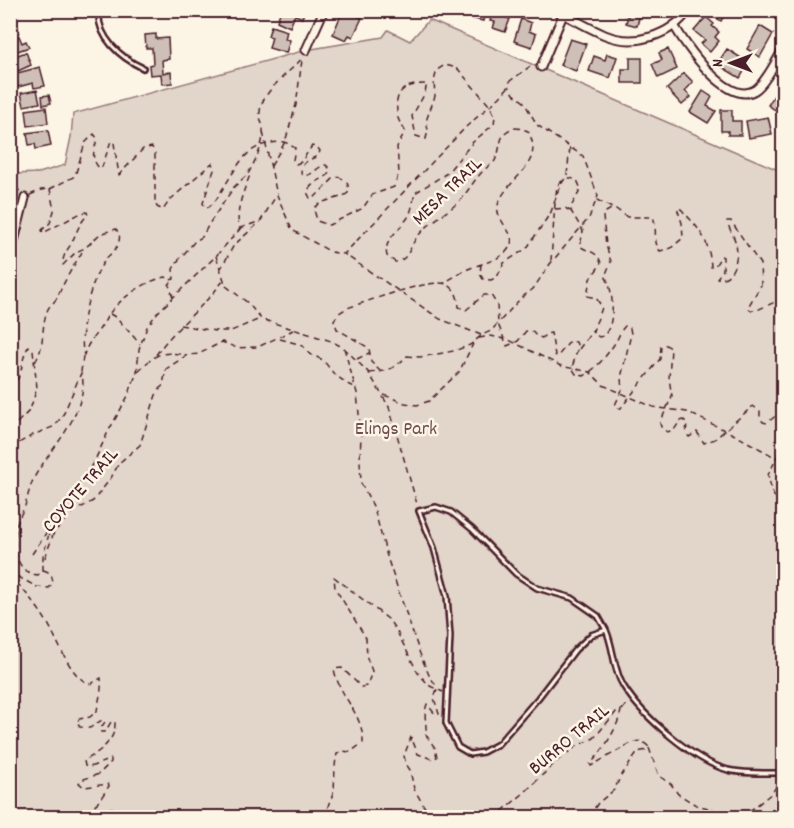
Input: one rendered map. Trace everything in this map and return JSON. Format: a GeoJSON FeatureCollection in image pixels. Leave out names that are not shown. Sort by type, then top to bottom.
{"type":"FeatureCollection","features":[{"type":"Feature","properties":{"kind":"street"},"geometry":{"type":"LineString","coordinates":[[306,50],[324,10]]}},
{"type":"Feature","properties":{"kind":"street"},"geometry":{"type":"LineString","coordinates":[[555,10],[564,12],[608,36],[627,40],[647,38],[674,26],[689,10]]}},
{"type":"Feature","properties":{"kind":"street"},"geometry":{"type":"LineString","coordinates":[[541,67],[564,12]]}},
{"type":"Feature","properties":{"kind":"street"},"geometry":{"type":"LineString","coordinates":[[674,26],[701,64],[724,84],[740,93],[748,93],[758,87],[783,48]]}},
{"type":"Feature","properties":{"kind":"street"},"geometry":{"type":"LineString","coordinates":[[10,257],[25,198]]}},
{"type":"Feature","properties":{"kind":"lane"},"geometry":{"type":"LineString","coordinates":[[99,10],[101,31],[108,42],[143,68]]}},
{"type":"Feature","properties":{"kind":"lane"},"geometry":{"type":"LineString","coordinates":[[606,630],[591,635],[575,650],[498,744],[483,752],[470,754],[458,747],[446,723],[450,636],[447,596],[434,548],[419,511],[436,507],[451,512],[472,529],[516,574],[537,588],[572,598],[598,616],[606,630],[623,686],[652,719],[676,741],[700,757],[728,770],[783,773]]}},
{"type":"Feature","properties":{"kind":"path"},"geometry":{"type":"LineString","coordinates":[[271,167],[285,141],[296,105],[302,59],[306,50]]}},
{"type":"Feature","properties":{"kind":"path"},"geometry":{"type":"LineString","coordinates":[[302,59],[267,95],[260,111],[277,195],[292,230],[331,252],[344,254],[440,319],[482,335]]}},
{"type":"Feature","properties":{"kind":"path","name":"MESA TRAIL"},"geometry":{"type":"LineString","coordinates":[[285,141],[295,148],[293,160],[296,164],[301,162],[312,146],[320,151],[318,156],[308,160],[302,166],[303,176],[310,175],[321,165],[326,165],[330,169],[328,175],[313,183],[309,188],[310,198],[313,199],[335,177],[347,182],[348,193],[342,198],[320,203],[314,209],[315,218],[323,224],[338,222],[363,208],[372,195],[394,188],[399,172],[396,151],[405,131],[398,118],[396,105],[402,89],[409,85],[427,84],[424,95],[412,116],[416,136],[426,139],[428,130],[426,121],[435,96],[434,81],[437,70],[445,65],[457,68],[490,106],[495,116],[494,124],[473,142],[447,173],[415,193],[408,219],[391,237],[385,249],[387,256],[395,262],[402,261],[426,226],[456,205],[482,171],[493,163],[503,136],[509,130],[518,127],[528,131],[532,139],[531,158],[522,173],[502,195],[497,207],[497,216],[512,240],[509,248],[503,254],[482,264]]}},
{"type":"Feature","properties":{"kind":"path"},"geometry":{"type":"LineString","coordinates":[[344,254],[467,126],[490,106],[509,86],[510,81],[532,65],[541,67]]}},
{"type":"Feature","properties":{"kind":"path"},"geometry":{"type":"LineString","coordinates":[[369,373],[387,372],[396,367],[406,356],[420,357],[454,351],[470,345],[482,335],[492,331],[519,299],[533,289],[551,263],[589,218],[598,196],[583,156],[537,125],[524,102],[514,94],[509,86]]}},
{"type":"Feature","properties":{"kind":"path"},"geometry":{"type":"LineString","coordinates":[[173,297],[169,285],[175,277],[173,269],[195,241],[202,237],[208,224],[234,188],[248,174],[261,146],[263,130]]}},
{"type":"Feature","properties":{"kind":"path"},"geometry":{"type":"LineString","coordinates":[[10,178],[25,198],[41,190],[50,189],[75,176],[85,143],[94,134],[97,138],[93,152],[97,167],[100,169],[102,167],[111,141],[119,175],[143,149],[152,147],[155,153],[155,202],[163,210],[212,163],[214,170],[203,203],[207,208],[216,199],[238,165],[255,147],[285,141]]}},
{"type":"Feature","properties":{"kind":"path"},"geometry":{"type":"LineString","coordinates":[[551,263],[554,210],[560,186],[566,177],[570,147]]}},
{"type":"Feature","properties":{"kind":"path"},"geometry":{"type":"LineString","coordinates":[[240,229],[238,225],[240,206],[250,175],[248,174]]}},
{"type":"Feature","properties":{"kind":"path"},"geometry":{"type":"LineString","coordinates":[[566,177],[578,180],[580,184],[580,193],[571,211]]}},
{"type":"Feature","properties":{"kind":"path"},"geometry":{"type":"LineString","coordinates":[[50,189],[54,211],[50,223],[42,230],[44,233],[86,211],[88,215],[64,254],[63,265],[76,252],[85,248]]}},
{"type":"Feature","properties":{"kind":"path"},"geometry":{"type":"LineString","coordinates":[[219,272],[234,246],[260,222],[277,195]]}},
{"type":"Feature","properties":{"kind":"path"},"geometry":{"type":"LineString","coordinates":[[597,200],[627,217],[653,218],[656,243],[660,251],[666,251],[677,245],[683,238],[682,223],[677,208],[681,208],[707,243],[711,254],[711,267],[715,266],[721,256],[723,257],[723,270],[717,278],[721,280],[731,272],[737,253],[727,221],[731,221],[760,264],[761,285],[748,307],[750,310],[757,310],[783,298]]}},
{"type":"Feature","properties":{"kind":"path"},"geometry":{"type":"LineString","coordinates":[[482,264],[480,274],[483,279],[491,280],[497,277],[504,263],[527,249],[554,210],[566,208],[571,211],[582,227],[580,246],[592,251],[600,259],[601,264],[590,279],[587,291],[587,296],[596,298],[602,307],[601,314],[594,329],[576,352]]}},
{"type":"Feature","properties":{"kind":"path"},"geometry":{"type":"LineString","coordinates":[[594,329],[593,333],[599,337],[611,327],[613,295],[610,282],[605,276],[611,262],[606,245],[603,217],[606,212],[613,209]]}},
{"type":"Feature","properties":{"kind":"path"},"geometry":{"type":"LineString","coordinates":[[32,554],[95,460],[128,396],[137,372],[141,345],[147,327],[240,229],[260,222]]}},
{"type":"Feature","properties":{"kind":"path"},"geometry":{"type":"LineString","coordinates":[[34,363],[41,354],[42,327],[49,307],[56,300],[60,287],[85,248],[100,234],[113,229],[118,231],[120,241],[100,269],[85,308],[81,343],[84,355]]}},
{"type":"Feature","properties":{"kind":"path"},"geometry":{"type":"LineString","coordinates":[[216,256],[219,272],[226,286],[248,303],[261,319],[331,341],[344,348],[369,373],[389,407],[419,511]]}},
{"type":"Feature","properties":{"kind":"path"},"geometry":{"type":"LineString","coordinates":[[444,283],[482,264]]}},
{"type":"Feature","properties":{"kind":"path"},"geometry":{"type":"LineString","coordinates":[[10,448],[55,426],[64,413],[81,373],[89,342],[109,313],[124,298],[158,278],[166,277],[171,281]]}},
{"type":"Feature","properties":{"kind":"path"},"geometry":{"type":"LineString","coordinates":[[137,372],[156,355],[179,325],[210,298],[224,281]]}},
{"type":"Feature","properties":{"kind":"path"},"geometry":{"type":"LineString","coordinates":[[381,372],[371,362],[369,348],[337,329],[334,320],[347,308],[429,283],[444,283],[452,287],[458,297],[459,307],[466,309],[484,295],[492,295],[497,304],[498,324],[507,346],[515,343],[526,331],[532,331],[536,336],[542,338],[551,333],[557,357],[570,341],[576,342],[578,347],[572,368],[576,374],[584,376],[614,344],[621,330],[625,326],[630,328],[631,334],[621,378],[622,390],[615,405],[616,408],[620,409],[660,359],[661,346],[664,344],[671,348],[669,379],[672,396],[660,423],[668,432],[674,430],[680,421],[684,420],[687,423],[686,433],[689,437],[697,432],[704,442],[716,439],[753,406],[760,411],[760,418],[763,422],[767,423],[783,409]]}},
{"type":"Feature","properties":{"kind":"path"},"geometry":{"type":"LineString","coordinates":[[109,313],[117,318],[141,345]]}},
{"type":"Feature","properties":{"kind":"path"},"geometry":{"type":"LineString","coordinates":[[179,325],[215,331],[231,331],[261,319]]}},
{"type":"Feature","properties":{"kind":"path","name":"COYOTE TRAIL"},"geometry":{"type":"LineString","coordinates":[[43,560],[47,555],[54,532],[73,513],[93,501],[111,478],[119,463],[140,445],[156,395],[163,385],[166,369],[187,355],[199,354],[222,342],[237,348],[258,347],[273,338],[279,339],[293,330]]}},
{"type":"Feature","properties":{"kind":"path"},"geometry":{"type":"LineString","coordinates":[[382,394],[405,404],[417,405],[429,400],[459,372],[470,347],[482,335]]}},
{"type":"Feature","properties":{"kind":"path"},"geometry":{"type":"LineString","coordinates":[[478,339],[491,336],[504,338],[561,366],[590,372],[603,385],[620,394],[653,407],[687,412],[726,430],[783,462]]}},
{"type":"Feature","properties":{"kind":"path"},"geometry":{"type":"LineString","coordinates":[[279,339],[302,345],[310,354],[323,360],[330,370],[349,385],[356,387]]}},
{"type":"Feature","properties":{"kind":"path"},"geometry":{"type":"LineString","coordinates":[[10,388],[18,381],[24,355],[29,346],[33,350],[37,388],[30,410],[10,433]]}},
{"type":"Feature","properties":{"kind":"path"},"geometry":{"type":"LineString","coordinates":[[344,348],[356,387],[361,435],[362,483],[374,508],[388,560],[417,646],[437,688],[434,698],[439,714],[435,714],[427,704],[424,715],[427,726],[426,735],[435,748],[437,757],[432,759],[418,754],[411,737],[404,756],[414,789],[430,818]]}},
{"type":"Feature","properties":{"kind":"path"},"geometry":{"type":"LineString","coordinates":[[156,355],[165,352],[187,355]]}},
{"type":"Feature","properties":{"kind":"path"},"geometry":{"type":"LineString","coordinates":[[356,360],[369,352]]}},
{"type":"Feature","properties":{"kind":"path"},"geometry":{"type":"LineString","coordinates":[[50,530],[43,570],[38,575],[31,574],[19,562],[14,547],[15,530],[35,477],[71,422],[77,408],[82,390],[81,373]]}},
{"type":"Feature","properties":{"kind":"path"},"geometry":{"type":"LineString","coordinates":[[783,444],[768,475],[772,492],[783,515]]}},
{"type":"Feature","properties":{"kind":"path"},"geometry":{"type":"LineString","coordinates":[[43,570],[49,571],[52,575],[54,583],[49,588],[37,587],[14,574],[13,578],[52,629],[70,666],[91,684],[101,678],[102,694],[97,711],[90,717],[79,719],[77,723],[80,727],[90,728],[102,720],[105,722],[100,729],[101,732],[105,732],[111,722],[114,722],[111,737],[102,750],[84,761],[85,766],[90,767],[111,759],[111,762],[99,774],[81,780],[79,783],[84,787],[108,784],[110,786],[87,812],[89,816],[95,816],[111,808],[115,809],[108,818]]}},
{"type":"Feature","properties":{"kind":"path"},"geometry":{"type":"LineString","coordinates":[[329,818],[328,801],[334,792],[334,767],[337,754],[342,751],[350,752],[363,743],[359,718],[336,678],[334,669],[342,668],[361,687],[367,686],[372,671],[367,658],[366,638],[335,588],[334,577],[388,619],[418,673],[430,686],[437,688]]}},
{"type":"Feature","properties":{"kind":"path"},"geometry":{"type":"LineString","coordinates":[[621,710],[632,697]]}},
{"type":"Feature","properties":{"kind":"path","name":"BURRO TRAIL"},"geometry":{"type":"LineString","coordinates":[[621,710],[620,719],[601,752],[590,764],[591,766],[633,742],[642,741],[648,746]]}},
{"type":"Feature","properties":{"kind":"path","name":"BURRO TRAIL"},"geometry":{"type":"LineString","coordinates":[[494,818],[558,760],[577,746],[594,738],[617,711],[621,710]]}},
{"type":"Feature","properties":{"kind":"path"},"geometry":{"type":"LineString","coordinates":[[588,818],[598,803],[614,790],[638,752],[647,750],[648,746]]}},
{"type":"Feature","properties":{"kind":"path"},"geometry":{"type":"LineString","coordinates":[[648,746],[659,777],[671,784],[678,794],[696,805],[716,810],[731,818]]}},
{"type":"Feature","properties":{"kind":"path"},"geometry":{"type":"LineString","coordinates":[[741,818],[772,793],[778,784],[783,783]]}},
{"type":"Feature","properties":{"kind":"path"},"geometry":{"type":"LineString","coordinates":[[120,818],[122,812],[126,811],[129,813],[127,818]]}},
{"type":"Feature","properties":{"kind":"green space","name":"Elings Park"},"geometry":{"type":"Polygon","coordinates":[[[429,20],[783,172],[783,817],[11,817],[10,157],[12,174],[39,173],[65,165],[73,114],[306,50],[383,37],[388,30],[410,41],[429,20]]]}},
{"type":"Feature","properties":{"kind":"building"},"geometry":{"type":"Polygon","coordinates":[[[10,10],[17,10],[18,15],[10,17],[10,10]]]}},
{"type":"Feature","properties":{"kind":"building"},"geometry":{"type":"Polygon","coordinates":[[[281,10],[305,10],[302,18],[295,15],[290,27],[277,21],[281,10]]]}},
{"type":"Feature","properties":{"kind":"building"},"geometry":{"type":"Polygon","coordinates":[[[343,10],[362,18],[353,37],[349,35],[346,40],[333,34],[343,10]]]}},
{"type":"Feature","properties":{"kind":"building"},"geometry":{"type":"Polygon","coordinates":[[[463,10],[486,10],[483,21],[462,16],[463,10]]]}},
{"type":"Feature","properties":{"kind":"building"},"geometry":{"type":"Polygon","coordinates":[[[494,10],[506,10],[504,17],[510,19],[505,32],[493,28],[495,22],[490,21],[494,10]]]}},
{"type":"Feature","properties":{"kind":"building"},"geometry":{"type":"Polygon","coordinates":[[[617,10],[641,10],[637,26],[626,23],[628,16],[617,13],[617,10]]]}},
{"type":"Feature","properties":{"kind":"building"},"geometry":{"type":"Polygon","coordinates":[[[652,10],[664,10],[665,15],[654,17],[652,10]]]}},
{"type":"Feature","properties":{"kind":"building"},"geometry":{"type":"Polygon","coordinates":[[[709,10],[727,10],[721,21],[708,13],[709,10]]]}},
{"type":"Feature","properties":{"kind":"building"},"geometry":{"type":"Polygon","coordinates":[[[706,17],[719,32],[715,37],[719,41],[710,52],[701,44],[705,40],[694,31],[706,17]]]}},
{"type":"Feature","properties":{"kind":"building"},"geometry":{"type":"Polygon","coordinates":[[[15,19],[19,32],[10,35],[10,20],[15,19]]]}},
{"type":"Feature","properties":{"kind":"building"},"geometry":{"type":"Polygon","coordinates":[[[521,19],[531,23],[529,31],[536,34],[532,47],[514,41],[521,19]]]}},
{"type":"Feature","properties":{"kind":"building"},"geometry":{"type":"Polygon","coordinates":[[[271,26],[287,31],[285,39],[290,40],[286,53],[269,48],[272,37],[268,36],[271,26]]]}},
{"type":"Feature","properties":{"kind":"building"},"geometry":{"type":"Polygon","coordinates":[[[760,26],[773,34],[760,57],[747,49],[760,26]]]}},
{"type":"Feature","properties":{"kind":"building"},"geometry":{"type":"Polygon","coordinates":[[[156,34],[156,39],[168,38],[169,59],[162,60],[163,73],[171,72],[172,83],[162,84],[161,74],[150,75],[149,65],[153,64],[152,48],[146,48],[145,35],[156,34]]]}},
{"type":"Feature","properties":{"kind":"building"},"geometry":{"type":"Polygon","coordinates":[[[19,36],[22,43],[26,41],[29,47],[12,53],[10,39],[19,36]]]}},
{"type":"Feature","properties":{"kind":"building"},"geometry":{"type":"Polygon","coordinates":[[[570,39],[586,44],[576,71],[560,65],[570,39]]]}},
{"type":"Feature","properties":{"kind":"building"},"geometry":{"type":"Polygon","coordinates":[[[668,49],[677,69],[658,78],[652,64],[662,60],[659,53],[668,49]]]}},
{"type":"Feature","properties":{"kind":"building"},"geometry":{"type":"Polygon","coordinates":[[[727,49],[749,63],[740,78],[717,64],[727,49]]]}},
{"type":"Feature","properties":{"kind":"building"},"geometry":{"type":"Polygon","coordinates":[[[26,52],[31,65],[18,71],[13,57],[26,52]]]}},
{"type":"Feature","properties":{"kind":"building"},"geometry":{"type":"Polygon","coordinates":[[[607,54],[617,57],[610,78],[589,71],[594,56],[605,60],[607,54]]]}},
{"type":"Feature","properties":{"kind":"building"},"geometry":{"type":"Polygon","coordinates":[[[630,58],[642,58],[642,83],[622,83],[622,69],[630,69],[630,58]]]}},
{"type":"Feature","properties":{"kind":"building"},"geometry":{"type":"Polygon","coordinates":[[[40,67],[45,86],[34,88],[33,83],[18,87],[14,74],[40,67]]]}},
{"type":"Feature","properties":{"kind":"building"},"geometry":{"type":"Polygon","coordinates":[[[684,73],[693,82],[685,91],[691,97],[682,105],[667,89],[684,73]]]}},
{"type":"Feature","properties":{"kind":"building"},"geometry":{"type":"Polygon","coordinates":[[[781,85],[784,87],[784,116],[768,105],[781,85]]]}},
{"type":"Feature","properties":{"kind":"building"},"geometry":{"type":"Polygon","coordinates":[[[37,90],[40,103],[24,106],[21,93],[37,90]]]}},
{"type":"Feature","properties":{"kind":"building"},"geometry":{"type":"Polygon","coordinates":[[[703,91],[712,97],[707,106],[716,111],[708,123],[690,112],[703,91]]]}},
{"type":"Feature","properties":{"kind":"building"},"geometry":{"type":"Polygon","coordinates":[[[49,95],[51,103],[43,105],[42,96],[49,95]]]}},
{"type":"Feature","properties":{"kind":"building"},"geometry":{"type":"Polygon","coordinates":[[[46,107],[48,123],[28,126],[26,110],[46,107]]]}},
{"type":"Feature","properties":{"kind":"building"},"geometry":{"type":"Polygon","coordinates":[[[721,110],[732,110],[732,121],[741,121],[741,135],[728,135],[728,131],[721,131],[721,110]]]}},
{"type":"Feature","properties":{"kind":"building"},"geometry":{"type":"Polygon","coordinates":[[[768,117],[772,134],[749,138],[746,121],[768,117]]]}},
{"type":"Feature","properties":{"kind":"building"},"geometry":{"type":"Polygon","coordinates":[[[48,130],[51,146],[36,149],[35,144],[29,145],[27,133],[48,130]]]}}]}
